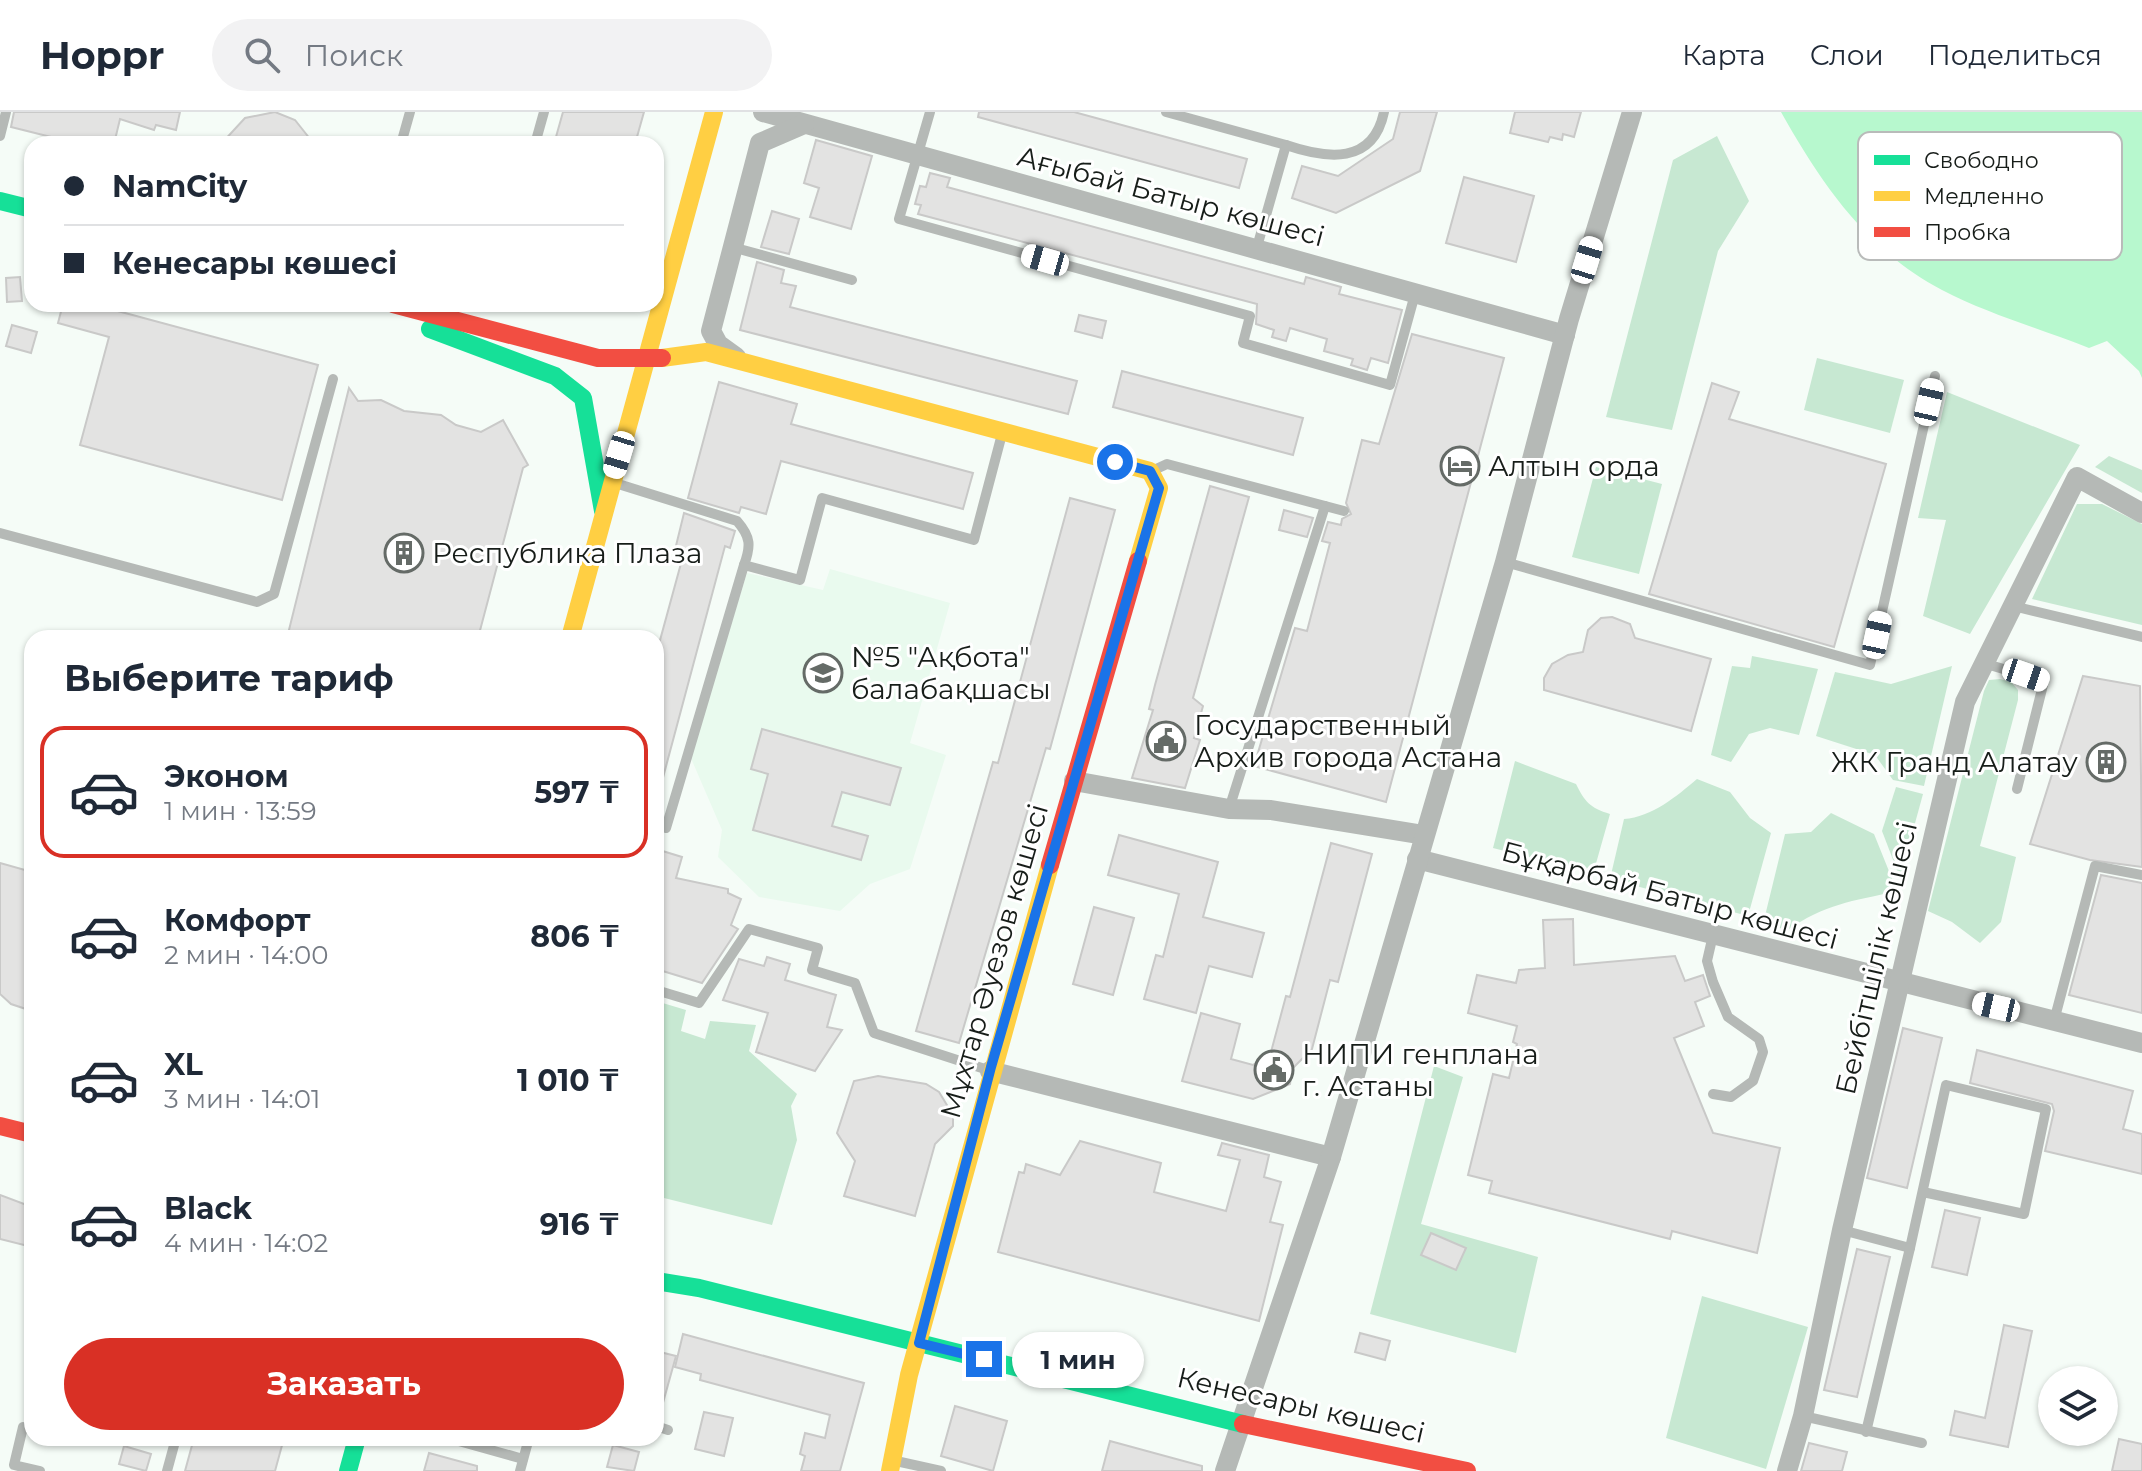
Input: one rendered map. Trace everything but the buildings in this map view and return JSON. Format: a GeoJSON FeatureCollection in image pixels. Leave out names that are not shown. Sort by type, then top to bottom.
{"type":"FeatureCollection","features":[{"type":"Feature","properties":{"kind":"main road"},"geometry":{"type":"LineString","coordinates":[[664,297],[714,112]]}},
{"type":"Feature","properties":{"kind":"main road"},"geometry":{"type":"LineString","coordinates":[[0,181],[24,188]]}},
{"type":"Feature","properties":{"kind":"main road"},"geometry":{"type":"LineString","coordinates":[[0,201],[24,207]]}},
{"type":"Feature","properties":{"kind":"main road"},"geometry":{"type":"LineString","coordinates":[[403,312],[436,333],[568,383],[583,398],[603,511]]}},
{"type":"Feature","properties":{"kind":"main road"},"geometry":{"type":"LineString","coordinates":[[422,312],[598,358],[647,360],[706,352],[1150,471]]}},
{"type":"Feature","properties":{"kind":"main road"},"geometry":{"type":"LineString","coordinates":[[496,312],[603,340],[647,360]]}},
{"type":"Feature","properties":{"kind":"main road"},"geometry":{"type":"LineString","coordinates":[[572,630],[660,312]]}},
{"type":"Feature","properties":{"kind":"main road","name":"Мұхтар Әуезов көшесі"},"geometry":{"type":"LineString","coordinates":[[891,1466],[919,1343],[990,1071],[1159,488],[1150,471]]}},
{"type":"Feature","properties":{"kind":"main road"},"geometry":{"type":"LineString","coordinates":[[0,1126],[24,1132]]}},
{"type":"Feature","properties":{"kind":"main road","name":"Кенесары көшесі"},"geometry":{"type":"LineString","coordinates":[[664,1282],[699,1288],[1395,1463],[1467,1471]]}},
{"type":"Feature","properties":{"kind":"main road"},"geometry":{"type":"LineString","coordinates":[[348,1471],[355,1446]]}},
{"type":"Feature","properties":{"kind":"street","name":"Ағыбай Батыр көшесі"},"geometry":{"type":"LineString","coordinates":[[763,112],[1565,335]]}},
{"type":"Feature","properties":{"kind":"street"},"geometry":{"type":"LineString","coordinates":[[1225,1471],[1244,1424],[1331,1157],[1505,562],[1565,335],[1632,112]]}},
{"type":"Feature","properties":{"kind":"street"},"geometry":{"type":"LineString","coordinates":[[752,365],[725,352],[711,331],[760,143],[804,124]]}},
{"type":"Feature","properties":{"kind":"street","name":"Бейбітшілік көшесі"},"geometry":{"type":"LineString","coordinates":[[1787,1471],[1803,1416],[1842,1230],[1965,702],[2077,477],[2142,513]]}},
{"type":"Feature","properties":{"kind":"street"},"geometry":{"type":"LineString","coordinates":[[1074,781],[1229,809],[1271,810],[1424,835]]}},
{"type":"Feature","properties":{"kind":"street","name":"Бұқарбай Батыр көшесі"},"geometry":{"type":"LineString","coordinates":[[1417,859],[1899,984],[2142,1043]]}},
{"type":"Feature","properties":{"kind":"street"},"geometry":{"type":"LineString","coordinates":[[990,1071],[1331,1157]]}},
{"type":"Feature","properties":{"kind":"lane"},"geometry":{"type":"LineString","coordinates":[[0,136],[6,112]]}},
{"type":"Feature","properties":{"kind":"lane"},"geometry":{"type":"LineString","coordinates":[[403,136],[410,112]]}},
{"type":"Feature","properties":{"kind":"lane"},"geometry":{"type":"LineString","coordinates":[[537,136],[544,112]]}},
{"type":"Feature","properties":{"kind":"lane"},"geometry":{"type":"LineString","coordinates":[[930,112],[899,219],[1250,316],[1243,343],[1390,385],[1415,294]]}},
{"type":"Feature","properties":{"kind":"lane"},"geometry":{"type":"LineString","coordinates":[[1166,112],[1335,156],[1362,149],[1381,128],[1384,112]]}},
{"type":"Feature","properties":{"kind":"lane"},"geometry":{"type":"LineString","coordinates":[[1257,247],[1286,145]]}},
{"type":"Feature","properties":{"kind":"lane"},"geometry":{"type":"LineString","coordinates":[[732,247],[852,280]]}},
{"type":"Feature","properties":{"kind":"lane"},"geometry":{"type":"LineString","coordinates":[[1505,562],[1870,665],[1935,376]]}},
{"type":"Feature","properties":{"kind":"lane"},"geometry":{"type":"LineString","coordinates":[[0,533],[257,602],[274,594],[333,379]]}},
{"type":"Feature","properties":{"kind":"lane"},"geometry":{"type":"LineString","coordinates":[[744,565],[800,580],[822,498],[974,540],[1002,432]]}},
{"type":"Feature","properties":{"kind":"lane"},"geometry":{"type":"LineString","coordinates":[[1150,471],[1167,464],[1344,511]]}},
{"type":"Feature","properties":{"kind":"lane"},"geometry":{"type":"LineString","coordinates":[[611,482],[737,521],[747,532],[751,546],[664,827]]}},
{"type":"Feature","properties":{"kind":"lane"},"geometry":{"type":"LineString","coordinates":[[1229,809],[1325,506]]}},
{"type":"Feature","properties":{"kind":"lane"},"geometry":{"type":"LineString","coordinates":[[2013,606],[2142,637]]}},
{"type":"Feature","properties":{"kind":"lane"},"geometry":{"type":"LineString","coordinates":[[1983,663],[2044,681],[2017,789]]}},
{"type":"Feature","properties":{"kind":"lane"},"geometry":{"type":"LineString","coordinates":[[2054,1021],[2095,866],[2142,875]]}},
{"type":"Feature","properties":{"kind":"lane"},"geometry":{"type":"LineString","coordinates":[[664,992],[699,1003],[749,929],[818,948],[812,970],[855,983],[874,1033],[990,1071]]}},
{"type":"Feature","properties":{"kind":"lane"},"geometry":{"type":"LineString","coordinates":[[1713,935],[1707,961],[1713,982],[1728,1017],[1759,1039],[1763,1052],[1753,1081],[1731,1097],[1713,1094]]}},
{"type":"Feature","properties":{"kind":"lane"},"geometry":{"type":"LineString","coordinates":[[1866,1432],[1946,1085],[2046,1109],[2024,1214],[1923,1192]]}},
{"type":"Feature","properties":{"kind":"lane"},"geometry":{"type":"LineString","coordinates":[[1842,1230],[1910,1248]]}},
{"type":"Feature","properties":{"kind":"lane"},"geometry":{"type":"LineString","coordinates":[[1803,1416],[1922,1443]]}},
{"type":"Feature","properties":{"kind":"lane"},"geometry":{"type":"LineString","coordinates":[[23,1427],[14,1465],[40,1471]]}},
{"type":"Feature","properties":{"kind":"lane"},"geometry":{"type":"LineString","coordinates":[[664,1429],[668,1430]]}},
{"type":"Feature","properties":{"kind":"lane"},"geometry":{"type":"LineString","coordinates":[[167,1471],[174,1446]]}},
{"type":"Feature","properties":{"kind":"lane"},"geometry":{"type":"LineString","coordinates":[[477,1446],[523,1459]]}},
{"type":"Feature","properties":{"kind":"lane"},"geometry":{"type":"LineString","coordinates":[[520,1471],[527,1446]]}},
{"type":"Feature","properties":{"kind":"lane"},"geometry":{"type":"LineString","coordinates":[[891,1466],[941,1471]]}},
{"type":"Feature","properties":{"kind":"shaded area"},"geometry":{"type":"Polygon","coordinates":[[[1781,112],[2142,112],[2142,378],[2139,371],[2107,341],[2089,348],[1978,307],[1942,290],[1896,260],[2122,260],[2122,132],[1858,132],[1858,223],[1812,164],[1781,112]]]}},
{"type":"Feature","properties":{"kind":"shaded area"},"geometry":{"type":"Polygon","coordinates":[[[1717,136],[1749,201],[1718,251],[1672,430],[1606,417],[1673,160],[1717,136]]]}},
{"type":"Feature","properties":{"kind":"shaded area"},"geometry":{"type":"Polygon","coordinates":[[[1817,358],[1904,380],[1890,433],[1804,410],[1817,358]]]}},
{"type":"Feature","properties":{"kind":"shaded area"},"geometry":{"type":"Polygon","coordinates":[[[1947,392],[2080,445],[1970,634],[1923,616],[1946,520],[1918,518],[1947,392]]]}},
{"type":"Feature","properties":{"kind":"shaded area"},"geometry":{"type":"Polygon","coordinates":[[[2109,456],[2142,470],[2142,493],[2095,467],[2109,456]]]}},
{"type":"Feature","properties":{"kind":"shaded area"},"geometry":{"type":"Polygon","coordinates":[[[1596,467],[1662,484],[1639,574],[1572,557],[1596,467]]]}},
{"type":"Feature","properties":{"kind":"shaded area"},"geometry":{"type":"Polygon","coordinates":[[[2077,504],[2102,504],[2142,524],[2142,625],[2032,599],[2077,504]]]}},
{"type":"Feature","properties":{"kind":"shaded area","name":"№5 \"Ақбота\" балабақшасы"},"geometry":{"type":"Polygon","coordinates":[[[830,569],[950,603],[910,743],[946,755],[910,869],[870,884],[840,911],[759,897],[718,857],[722,830],[690,756],[747,573],[823,590],[830,569]]]}},
{"type":"Feature","properties":{"kind":"shaded area"},"geometry":{"type":"Polygon","coordinates":[[[1752,656],[1818,669],[1799,735],[1770,728],[1749,734],[1731,762],[1711,755],[1732,666],[1750,668],[1752,656]]]}},
{"type":"Feature","properties":{"kind":"shaded area"},"geometry":{"type":"Polygon","coordinates":[[[1952,666],[1924,786],[1893,780],[1875,755],[1816,736],[1835,672],[1891,684],[1952,666]]]}},
{"type":"Feature","properties":{"kind":"shaded area"},"geometry":{"type":"Polygon","coordinates":[[[1989,680],[2011,682],[2018,690],[2018,700],[1980,846],[2016,857],[2001,922],[1980,943],[1952,922],[1928,911],[1984,691],[1989,680]]]}},
{"type":"Feature","properties":{"kind":"shaded area"},"geometry":{"type":"Polygon","coordinates":[[[1515,761],[1576,784],[1589,804],[1610,814],[1593,874],[1493,848],[1515,761]]]}},
{"type":"Feature","properties":{"kind":"shaded area"},"geometry":{"type":"Polygon","coordinates":[[[1697,779],[1730,792],[1750,818],[1771,833],[1748,916],[1610,879],[1624,819],[1654,810],[1697,779]]]}},
{"type":"Feature","properties":{"kind":"shaded area"},"geometry":{"type":"Polygon","coordinates":[[[1896,787],[1923,794],[1900,878],[1882,831],[1896,787]]]}},
{"type":"Feature","properties":{"kind":"shaded area"},"geometry":{"type":"Polygon","coordinates":[[[1831,813],[1874,834],[1897,891],[1827,909],[1786,931],[1764,920],[1785,834],[1811,832],[1831,813]]]}},
{"type":"Feature","properties":{"kind":"shaded area"},"geometry":{"type":"Polygon","coordinates":[[[664,1003],[686,1010],[681,1031],[705,1039],[710,1021],[756,1025],[749,1051],[797,1094],[791,1106],[797,1140],[772,1225],[664,1198],[664,1003]]]}},
{"type":"Feature","properties":{"kind":"shaded area"},"geometry":{"type":"Polygon","coordinates":[[[1434,1066],[1463,1077],[1421,1224],[1538,1257],[1516,1353],[1370,1314],[1434,1066]]]}},
{"type":"Feature","properties":{"kind":"shaded area"},"geometry":{"type":"Polygon","coordinates":[[[1702,1296],[1808,1327],[1766,1469],[1666,1438],[1702,1296]]]}},
{"type":"Feature","properties":{"kind":"traffic: fast"},"geometry":{"type":"LineString","coordinates":[[0,201],[24,207]]}},
{"type":"Feature","properties":{"kind":"traffic: fast"},"geometry":{"type":"LineString","coordinates":[[430,329],[555,376],[583,398],[603,511]]}},
{"type":"Feature","properties":{"kind":"traffic: fast"},"geometry":{"type":"LineString","coordinates":[[664,1282],[699,1288],[1243,1424]]}},
{"type":"Feature","properties":{"kind":"traffic: fast"},"geometry":{"type":"LineString","coordinates":[[348,1471],[355,1446]]}},
{"type":"Feature","properties":{"kind":"traffic: slow"},"geometry":{"type":"LineString","coordinates":[[664,295],[714,112]]}},
{"type":"Feature","properties":{"kind":"traffic: slow"},"geometry":{"type":"LineString","coordinates":[[572,630],[659,312]]}},
{"type":"Feature","properties":{"kind":"traffic: slow"},"geometry":{"type":"LineString","coordinates":[[662,358],[706,352],[1150,471],[1159,488],[1138,561]]}},
{"type":"Feature","properties":{"kind":"traffic: slow"},"geometry":{"type":"LineString","coordinates":[[890,1471],[909,1375],[1050,865]]}},
{"type":"Feature","properties":{"kind":"traffic: jam"},"geometry":{"type":"LineString","coordinates":[[423,312],[598,358],[662,358]]}},
{"type":"Feature","properties":{"kind":"traffic: jam"},"geometry":{"type":"LineString","coordinates":[[1050,865],[1138,561]]}},
{"type":"Feature","properties":{"kind":"traffic: jam"},"geometry":{"type":"LineString","coordinates":[[0,1126],[24,1132]]}},
{"type":"Feature","properties":{"kind":"traffic: jam"},"geometry":{"type":"LineString","coordinates":[[1243,1424],[1467,1471]]}},
{"type":"Feature","properties":{"kind":"place","name":"Алтын орда"},"geometry":{"type":"Point","coordinates":[1460,466]}},
{"type":"Feature","properties":{"kind":"place","name":"Республика Плаза"},"geometry":{"type":"Point","coordinates":[404,553]}},
{"type":"Feature","properties":{"kind":"place","name":"№5 \"Ақбота\" балабақшасы"},"geometry":{"type":"Point","coordinates":[823,673]}},
{"type":"Feature","properties":{"kind":"place","name":"Государственный Архив города Астана"},"geometry":{"type":"Point","coordinates":[1166,741]}},
{"type":"Feature","properties":{"kind":"place","name":"ЖК Гранд Алатау"},"geometry":{"type":"Point","coordinates":[2106,762]}},
{"type":"Feature","properties":{"kind":"place","name":"НИПИ генплана г. Астаны"},"geometry":{"type":"Point","coordinates":[1274,1070]}},
{"type":"Feature","properties":{"kind":"route"},"geometry":{"type":"LineString","coordinates":[[984,1359],[919,1343],[991,1067],[1159,488],[1150,471],[1115,462]]}}]}
